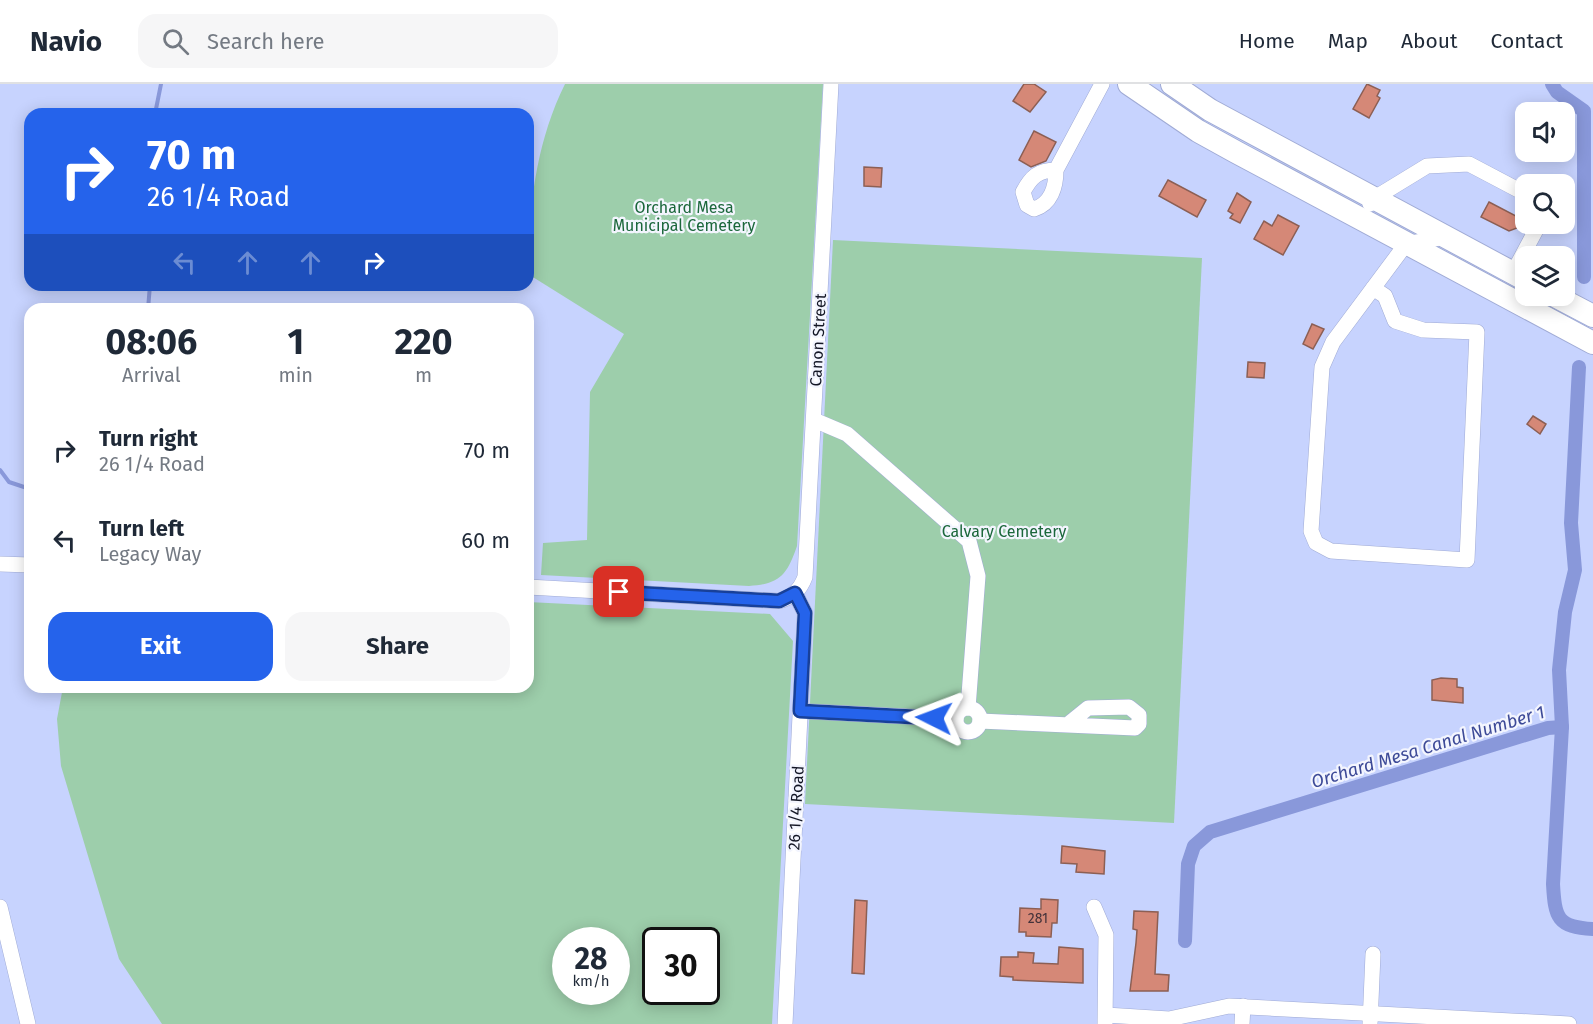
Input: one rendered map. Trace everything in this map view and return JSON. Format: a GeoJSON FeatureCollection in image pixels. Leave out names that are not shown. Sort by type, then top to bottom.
{"type":"FeatureCollection","features":[{"type":"Feature","properties":{"kind":"highway"},"geometry":{"type":"LineString","coordinates":[[1129,84],[1198,131],[1593,344]]}},
{"type":"Feature","properties":{"kind":"highway"},"geometry":{"type":"LineString","coordinates":[[1172,84],[1210,110],[1515,275]]}},
{"type":"Feature","properties":{"kind":"highway"},"geometry":{"type":"LineString","coordinates":[[1574,306],[1593,316]]}},
{"type":"Feature","properties":{"kind":"street","name":"Canon Street"},"geometry":{"type":"LineString","coordinates":[[795,593],[805,577],[831,84]]}},
{"type":"Feature","properties":{"kind":"street"},"geometry":{"type":"LineString","coordinates":[[1056,170],[1102,84]]}},
{"type":"Feature","properties":{"kind":"street"},"geometry":{"type":"LineString","coordinates":[[1198,131],[1210,110]]}},
{"type":"Feature","properties":{"kind":"street"},"geometry":{"type":"LineString","coordinates":[[1362,220],[1373,199],[1427,166],[1469,164],[1515,189]]}},
{"type":"Feature","properties":{"kind":"street"},"geometry":{"type":"LineString","coordinates":[[1373,288],[1385,296],[1395,321],[1423,330],[1478,332],[1467,560],[1331,551],[1316,543],[1311,531],[1322,367],[1333,342],[1373,288],[1406,244],[1445,237]]}},
{"type":"Feature","properties":{"kind":"street"},"geometry":{"type":"LineString","coordinates":[[814,420],[847,434],[969,541],[978,576],[968,708]]}},
{"type":"Feature","properties":{"kind":"street"},"geometry":{"type":"LineString","coordinates":[[0,564],[24,566]]}},
{"type":"Feature","properties":{"kind":"street"},"geometry":{"type":"LineString","coordinates":[[534,587],[779,601],[795,593]]}},
{"type":"Feature","properties":{"kind":"street","name":"26 1/4 Road"},"geometry":{"type":"LineString","coordinates":[[785,1024],[805,613],[795,593]]}},
{"type":"Feature","properties":{"kind":"street"},"geometry":{"type":"LineString","coordinates":[[968,708],[974,710],[980,721],[973,731],[967,732],[957,725],[956,719],[958,713],[968,708]]}},
{"type":"Feature","properties":{"kind":"street"},"geometry":{"type":"LineString","coordinates":[[800,711],[956,719]]}},
{"type":"Feature","properties":{"kind":"street"},"geometry":{"type":"LineString","coordinates":[[980,721],[1067,725]]}},
{"type":"Feature","properties":{"kind":"street"},"geometry":{"type":"LineString","coordinates":[[0,907],[28,1024]]}},
{"type":"Feature","properties":{"kind":"street"},"geometry":{"type":"LineString","coordinates":[[1094,907],[1106,935],[1105,1020],[1170,1019],[1221,1007],[1243,1006],[1370,1019],[1569,1024]]}},
{"type":"Feature","properties":{"kind":"street"},"geometry":{"type":"LineString","coordinates":[[1370,1019],[1374,954]]}},
{"type":"Feature","properties":{"kind":"street"},"geometry":{"type":"LineString","coordinates":[[1242,1024],[1243,1006]]}},
{"type":"Feature","properties":{"kind":"green space","name":"Orchard Mesa Municipal Cemetery"},"geometry":{"type":"Polygon","coordinates":[[[565,84],[823,84],[797,546],[786,571],[775,580],[749,586],[541,575],[543,543],[587,540],[590,392],[624,334],[534,278],[534,189],[547,129],[565,84]]]}},
{"type":"Feature","properties":{"kind":"green space","name":"Calvary Cemetery"},"geometry":{"type":"Polygon","coordinates":[[[833,240],[1202,258],[1174,823],[805,804],[833,240]]]}},
{"type":"Feature","properties":{"kind":"green space"},"geometry":{"type":"Polygon","coordinates":[[[534,602],[770,614],[793,641],[772,1024],[162,1024],[119,959],[61,766],[57,719],[62,693],[534,693],[534,602]]]}},
{"type":"Feature","properties":{"kind":"building"},"geometry":{"type":"Polygon","coordinates":[[[1024,84],[1034,84],[1046,92],[1030,112],[1013,101],[1024,84]]]}},
{"type":"Feature","properties":{"kind":"building"},"geometry":{"type":"Polygon","coordinates":[[[1367,84],[1380,90],[1377,96],[1380,98],[1369,118],[1353,109],[1367,84]]]}},
{"type":"Feature","properties":{"kind":"building"},"geometry":{"type":"Polygon","coordinates":[[[1034,131],[1056,142],[1046,161],[1031,167],[1019,160],[1034,131]]]}},
{"type":"Feature","properties":{"kind":"building"},"geometry":{"type":"Polygon","coordinates":[[[864,167],[882,168],[881,187],[864,186],[864,167]]]}},
{"type":"Feature","properties":{"kind":"building"},"geometry":{"type":"Polygon","coordinates":[[[1168,180],[1206,200],[1197,217],[1159,196],[1168,180]]]}},
{"type":"Feature","properties":{"kind":"building"},"geometry":{"type":"Polygon","coordinates":[[[1237,193],[1251,202],[1240,223],[1230,218],[1233,214],[1228,211],[1237,193]]]}},
{"type":"Feature","properties":{"kind":"building"},"geometry":{"type":"Polygon","coordinates":[[[1489,202],[1515,215],[1515,229],[1509,231],[1481,217],[1489,202]]]}},
{"type":"Feature","properties":{"kind":"building"},"geometry":{"type":"Polygon","coordinates":[[[1278,215],[1299,226],[1283,255],[1254,239],[1264,221],[1272,226],[1278,215]]]}},
{"type":"Feature","properties":{"kind":"building"},"geometry":{"type":"Polygon","coordinates":[[[1312,324],[1324,329],[1313,349],[1303,344],[1312,324]]]}},
{"type":"Feature","properties":{"kind":"building"},"geometry":{"type":"Polygon","coordinates":[[[1248,362],[1265,363],[1264,378],[1247,377],[1248,362]]]}},
{"type":"Feature","properties":{"kind":"building"},"geometry":{"type":"Polygon","coordinates":[[[1533,416],[1546,424],[1540,434],[1527,424],[1533,416]]]}},
{"type":"Feature","properties":{"kind":"building"},"geometry":{"type":"Polygon","coordinates":[[[1457,679],[1457,687],[1463,688],[1463,703],[1432,700],[1432,680],[1457,679]]]}},
{"type":"Feature","properties":{"kind":"building"},"geometry":{"type":"Polygon","coordinates":[[[1062,846],[1105,851],[1104,874],[1076,872],[1077,864],[1061,863],[1062,846]]]}},
{"type":"Feature","properties":{"kind":"building"},"geometry":{"type":"Polygon","coordinates":[[[1041,899],[1058,900],[1057,923],[1052,923],[1051,937],[1026,936],[1026,932],[1019,932],[1020,908],[1041,909],[1041,899]]]}},
{"type":"Feature","properties":{"kind":"building"},"geometry":{"type":"Polygon","coordinates":[[[855,900],[867,901],[864,974],[852,973],[855,900]]]}},
{"type":"Feature","properties":{"kind":"building"},"geometry":{"type":"Polygon","coordinates":[[[1134,911],[1158,912],[1155,974],[1169,975],[1168,991],[1130,991],[1137,930],[1133,929],[1134,911]]]}},
{"type":"Feature","properties":{"kind":"building"},"geometry":{"type":"Polygon","coordinates":[[[1059,947],[1083,949],[1083,983],[1013,980],[1013,977],[1000,976],[1001,957],[1018,957],[1018,952],[1034,953],[1033,963],[1058,964],[1059,947]]]}},
{"type":"Feature","properties":{"kind":"waterway"},"geometry":{"type":"LineString","coordinates":[[156,108],[161,84]]}},
{"type":"Feature","properties":{"kind":"waterway","name":"Orchard Mesa Canal Number 1"},"geometry":{"type":"LineString","coordinates":[[1552,84],[1557,92],[1584,111],[1584,277]]}},
{"type":"Feature","properties":{"kind":"waterway"},"geometry":{"type":"LineString","coordinates":[[148,303],[150,291]]}},
{"type":"Feature","properties":{"kind":"waterway","name":"Orchard Mesa Canal Number 1"},"geometry":{"type":"LineString","coordinates":[[1579,367],[1571,523],[1575,570],[1565,612],[1559,670],[1562,727],[1553,884],[1555,905],[1560,918],[1572,926],[1593,929]]}},
{"type":"Feature","properties":{"kind":"waterway"},"geometry":{"type":"LineString","coordinates":[[0,470],[9,482],[24,487]]}},
{"type":"Feature","properties":{"kind":"waterway","name":"Orchard Mesa Canal Number 1"},"geometry":{"type":"LineString","coordinates":[[1185,941],[1188,864],[1194,846],[1210,832],[1548,728],[1562,727]]}},
{"type":"Feature","properties":{"kind":"route"},"geometry":{"type":"LineString","coordinates":[[619,592],[779,601],[795,593],[805,613],[800,711],[934,718]]}}]}
